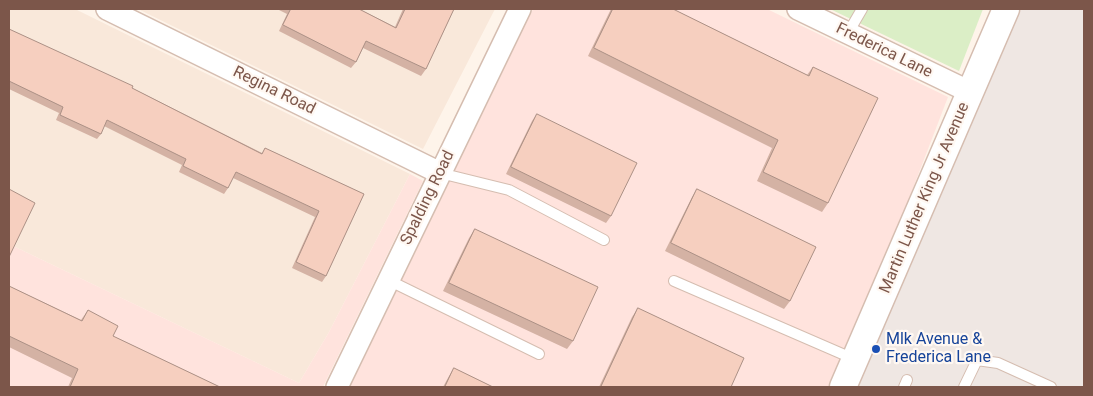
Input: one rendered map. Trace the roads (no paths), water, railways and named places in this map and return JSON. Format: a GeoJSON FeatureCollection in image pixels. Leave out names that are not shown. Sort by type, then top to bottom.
{"type":"FeatureCollection","features":[{"type":"Feature","properties":{"kind":"street","name":"Regina Road"},"geometry":{"type":"LineString","coordinates":[[107,9],[440,173]]}},
{"type":"Feature","properties":{"kind":"street","name":"Spalding Road"},"geometry":{"type":"LineString","coordinates":[[337,387],[520,9]]}},
{"type":"Feature","properties":{"kind":"street","name":"Frederica Lane"},"geometry":{"type":"LineString","coordinates":[[798,9],[970,92]]}},
{"type":"Feature","properties":{"kind":"street","name":"Martin Luther King Jr Avenue"},"geometry":{"type":"LineString","coordinates":[[843,387],[1006,9]]}},
{"type":"Feature","properties":{"kind":"lane"},"geometry":{"type":"LineString","coordinates":[[848,33],[862,9]]}},
{"type":"Feature","properties":{"kind":"lane"},"geometry":{"type":"LineString","coordinates":[[440,173],[509,190],[604,240]]}},
{"type":"Feature","properties":{"kind":"lane"},"geometry":{"type":"LineString","coordinates":[[388,280],[539,354]]}},
{"type":"Feature","properties":{"kind":"lane"},"geometry":{"type":"LineString","coordinates":[[674,281],[855,359]]}},
{"type":"Feature","properties":{"kind":"lane"},"geometry":{"type":"LineString","coordinates":[[964,387],[977,360],[998,363],[1051,387]]}},
{"type":"Feature","properties":{"kind":"place","name":"Mlk Avenue & Frederica Lane"},"geometry":{"type":"Point","coordinates":[876,349]}}]}
